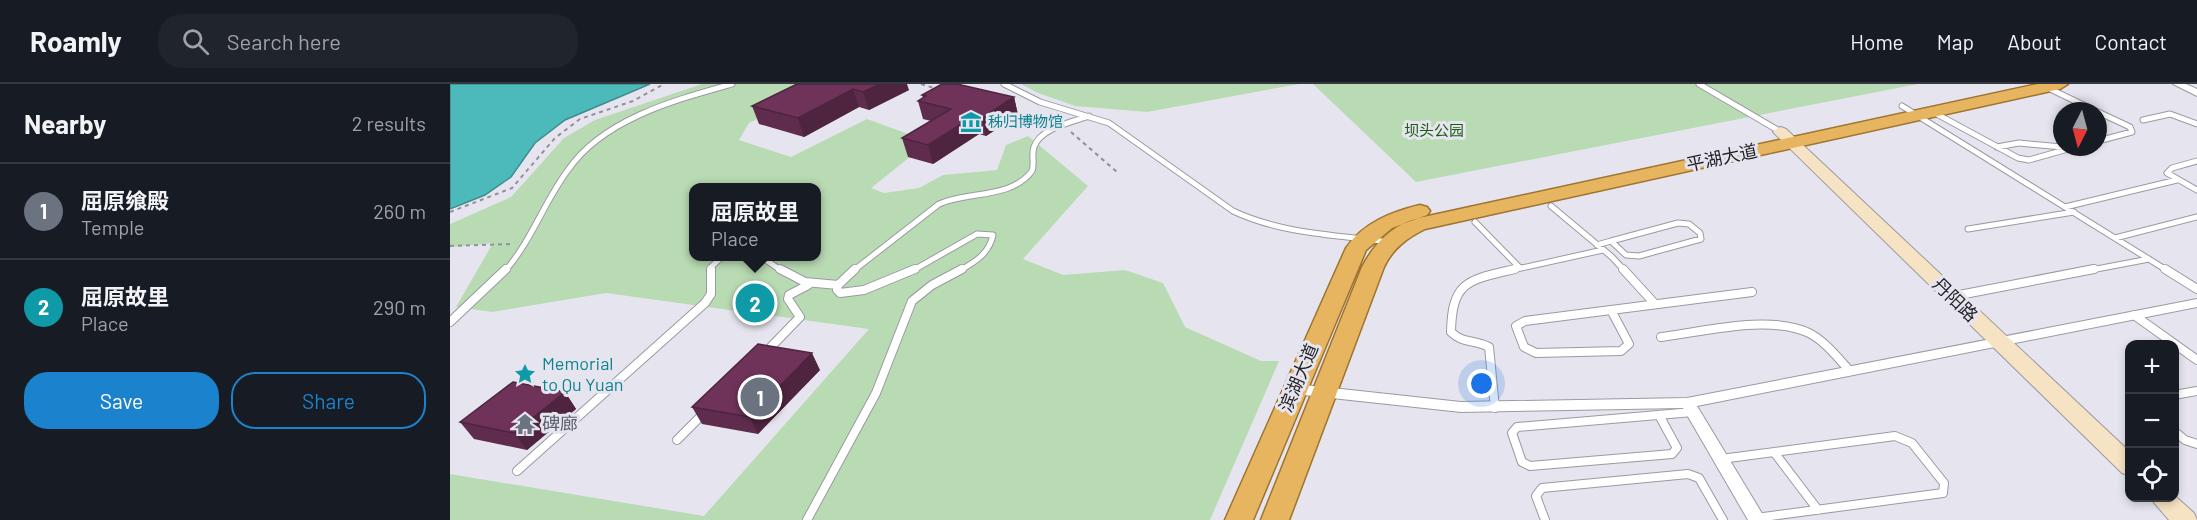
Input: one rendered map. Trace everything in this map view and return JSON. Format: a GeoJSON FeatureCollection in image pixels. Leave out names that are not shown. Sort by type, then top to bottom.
{"type":"FeatureCollection","features":[{"type":"Feature","properties":{"kind":"highway","name":"平湖大道"},"geometry":{"type":"LineString","coordinates":[[1918,111],[2005,84]]}},
{"type":"Feature","properties":{"kind":"highway","name":"平湖大道"},"geometry":{"type":"LineString","coordinates":[[1365,239],[1389,220],[1411,213],[2053,86]]}},
{"type":"Feature","properties":{"kind":"highway","name":"平湖大道"},"geometry":{"type":"LineString","coordinates":[[1389,242],[1402,231],[1419,224],[1786,137]]}},
{"type":"Feature","properties":{"kind":"highway","name":"滨湖大道"},"geometry":{"type":"LineString","coordinates":[[1239,520],[1348,264],[1356,248],[1365,239]]}},
{"type":"Feature","properties":{"kind":"highway","name":"滨湖大道"},"geometry":{"type":"LineString","coordinates":[[1275,520],[1373,267],[1379,254],[1389,242]]}},
{"type":"Feature","properties":{"kind":"main road","name":"丹阳路"},"geometry":{"type":"LineString","coordinates":[[1786,137],[2125,462]]}},
{"type":"Feature","properties":{"kind":"main road"},"geometry":{"type":"LineString","coordinates":[[2166,502],[2185,520]]}},
{"type":"Feature","properties":{"kind":"street"},"geometry":{"type":"LineString","coordinates":[[2178,84],[2197,93]]}},
{"type":"Feature","properties":{"kind":"street"},"geometry":{"type":"LineString","coordinates":[[1295,389],[1461,407],[1690,408],[1850,371],[2197,303]]}},
{"type":"Feature","properties":{"kind":"street"},"geometry":{"type":"LineString","coordinates":[[1690,408],[1756,519]]}},
{"type":"Feature","properties":{"kind":"lane"},"geometry":{"type":"LineString","coordinates":[[450,322],[502,275],[527,243],[568,170],[590,147],[654,110],[732,84]]}},
{"type":"Feature","properties":{"kind":"lane"},"geometry":{"type":"LineString","coordinates":[[1004,84],[1040,102],[1089,116],[1117,128],[1243,216],[1271,225],[1389,242]]}},
{"type":"Feature","properties":{"kind":"lane"},"geometry":{"type":"LineString","coordinates":[[1699,84],[1786,137]]}},
{"type":"Feature","properties":{"kind":"lane"},"geometry":{"type":"LineString","coordinates":[[2053,86],[2080,102]]}},
{"type":"Feature","properties":{"kind":"lane"},"geometry":{"type":"LineString","coordinates":[[1918,111],[2018,158],[2029,160],[2053,153]]}},
{"type":"Feature","properties":{"kind":"lane"},"geometry":{"type":"LineString","coordinates":[[1918,111],[2065,207],[2197,289]]}},
{"type":"Feature","properties":{"kind":"lane"},"geometry":{"type":"LineString","coordinates":[[2143,120],[2170,114],[2197,124]]}},
{"type":"Feature","properties":{"kind":"lane"},"geometry":{"type":"LineString","coordinates":[[767,261],[795,280],[808,285],[838,285],[937,205],[957,197],[1011,187],[1023,181],[1035,165],[1034,147],[1037,142],[1051,131],[1089,116]]}},
{"type":"Feature","properties":{"kind":"lane"},"geometry":{"type":"LineString","coordinates":[[2107,117],[2130,127],[2132,132],[2107,139]]}},
{"type":"Feature","properties":{"kind":"lane"},"geometry":{"type":"LineString","coordinates":[[1997,147],[2019,143],[2053,146]]}},
{"type":"Feature","properties":{"kind":"lane"},"geometry":{"type":"LineString","coordinates":[[2197,161],[2172,168],[2167,173],[2197,190]]}},
{"type":"Feature","properties":{"kind":"lane"},"geometry":{"type":"LineString","coordinates":[[2065,207],[2177,180]]}},
{"type":"Feature","properties":{"kind":"lane"},"geometry":{"type":"LineString","coordinates":[[1551,206],[1635,280],[1654,304]]}},
{"type":"Feature","properties":{"kind":"lane"},"geometry":{"type":"LineString","coordinates":[[1968,229],[2074,212]]}},
{"type":"Feature","properties":{"kind":"lane"},"geometry":{"type":"LineString","coordinates":[[2115,238],[2197,217]]}},
{"type":"Feature","properties":{"kind":"lane"},"geometry":{"type":"LineString","coordinates":[[1475,222],[1520,268]]}},
{"type":"Feature","properties":{"kind":"lane"},"geometry":{"type":"LineString","coordinates":[[1495,408],[1489,347],[1480,342],[1459,340],[1451,332],[1452,302],[1455,294],[1467,283],[1481,277],[1600,247],[1611,241],[1678,223],[1689,224],[1700,233],[1701,239],[1639,256],[1626,255],[1611,241]]}},
{"type":"Feature","properties":{"kind":"lane"},"geometry":{"type":"LineString","coordinates":[[807,520],[876,393],[912,301],[923,289],[976,261],[990,246],[993,235],[983,233],[970,236],[928,264],[864,290],[840,293],[837,290],[838,285]]}},
{"type":"Feature","properties":{"kind":"lane"},"geometry":{"type":"LineString","coordinates":[[1952,296],[2149,259]]}},
{"type":"Feature","properties":{"kind":"lane"},"geometry":{"type":"LineString","coordinates":[[517,471],[705,303],[711,294],[711,267],[718,261]]}},
{"type":"Feature","properties":{"kind":"lane"},"geometry":{"type":"LineString","coordinates":[[758,360],[798,321],[800,314],[788,299],[789,295],[808,285]]}},
{"type":"Feature","properties":{"kind":"lane"},"geometry":{"type":"LineString","coordinates":[[1611,310],[1629,344],[1621,351],[1536,353],[1524,347],[1516,326],[1525,321],[1654,304],[1752,292]]}},
{"type":"Feature","properties":{"kind":"lane"},"geometry":{"type":"LineString","coordinates":[[2134,315],[2197,360]]}},
{"type":"Feature","properties":{"kind":"lane"},"geometry":{"type":"LineString","coordinates":[[1661,337],[1768,326],[1795,328],[1817,339],[1850,371]]}},
{"type":"Feature","properties":{"kind":"lane"},"geometry":{"type":"LineString","coordinates":[[2179,395],[2197,391]]}},
{"type":"Feature","properties":{"kind":"lane"},"geometry":{"type":"LineString","coordinates":[[677,440],[709,408]]}},
{"type":"Feature","properties":{"kind":"lane"},"geometry":{"type":"LineString","coordinates":[[1659,415],[1677,448],[1672,454],[1530,466],[1522,462],[1512,433],[1517,428],[1659,415],[1690,408]]}},
{"type":"Feature","properties":{"kind":"lane"},"geometry":{"type":"LineString","coordinates":[[2179,435],[2185,440],[2197,444]]}},
{"type":"Feature","properties":{"kind":"lane"},"geometry":{"type":"LineString","coordinates":[[1721,459],[1895,436],[1911,442],[1944,483],[1943,493],[1818,510],[1779,518],[1756,519]]}},
{"type":"Feature","properties":{"kind":"lane"},"geometry":{"type":"LineString","coordinates":[[1774,452],[1818,510]]}},
{"type":"Feature","properties":{"kind":"lane"},"geometry":{"type":"LineString","coordinates":[[1545,520],[1536,496],[1542,488],[1688,474],[1699,478],[1723,520]]}},
{"type":"Feature","properties":{"kind":"path"},"geometry":{"type":"LineString","coordinates":[[450,212],[512,188],[555,138],[580,119],[633,100],[664,84]]}},
{"type":"Feature","properties":{"kind":"path"},"geometry":{"type":"LineString","coordinates":[[921,84],[943,90]]}},
{"type":"Feature","properties":{"kind":"path"},"geometry":{"type":"LineString","coordinates":[[1009,110],[1064,126],[1117,172]]}},
{"type":"Feature","properties":{"kind":"path"},"geometry":{"type":"LineString","coordinates":[[450,246],[527,243]]}},
{"type":"Feature","properties":{"kind":"green space"},"geometry":{"type":"Polygon","coordinates":[[[702,84],[826,84],[749,123],[739,140],[791,157],[867,119],[922,139],[915,153],[871,188],[884,193],[919,188],[943,175],[997,170],[1006,145],[1028,136],[1088,186],[1023,259],[1063,275],[1125,270],[1163,283],[1185,327],[1261,361],[1279,361],[1210,520],[450,520],[450,474],[704,516],[869,329],[606,293],[492,312],[456,307],[493,243],[450,247],[450,224],[511,197],[564,138],[595,120],[702,84]]]}},
{"type":"Feature","properties":{"kind":"green space"},"geometry":{"type":"Polygon","coordinates":[[[1021,84],[1299,84],[1147,112],[1075,106],[1038,93],[1021,84]]]}},
{"type":"Feature","properties":{"kind":"green space","name":"坝头公园"},"geometry":{"type":"Polygon","coordinates":[[[1313,84],[1918,84],[1416,182],[1313,84]]]}},
{"type":"Feature","properties":{"kind":"water"},"geometry":{"type":"Polygon","coordinates":[[[450,84],[650,84],[565,120],[535,143],[511,177],[485,195],[450,209],[450,84]]]}},
{"type":"Feature","properties":{"kind":"building"},"geometry":{"type":"Polygon","coordinates":[[[797,84],[880,84],[863,92],[853,89],[798,118],[752,106],[797,84]]]}},
{"type":"Feature","properties":{"kind":"building"},"geometry":{"type":"Polygon","coordinates":[[[942,84],[957,84],[1014,97],[982,118],[974,116],[928,145],[902,138],[951,109],[918,101],[926,96],[922,95],[942,84]]]}},
{"type":"Feature","properties":{"kind":"building"},"geometry":{"type":"Polygon","coordinates":[[[758,344],[812,353],[750,417],[692,407],[758,344]]]}},
{"type":"Feature","properties":{"kind":"building"},"geometry":{"type":"Polygon","coordinates":[[[513,382],[565,392],[514,433],[460,422],[513,382]]]}},
{"type":"Feature","properties":{"kind":"place","name":"秭归博物馆"},"geometry":{"type":"Point","coordinates":[971,122]}},
{"type":"Feature","properties":{"kind":"place","name":"屈原故里"},"geometry":{"type":"Point","coordinates":[755,303]}},
{"type":"Feature","properties":{"kind":"place","name":"Memorial to Qu Yuan"},"geometry":{"type":"Point","coordinates":[525,374]}},
{"type":"Feature","properties":{"kind":"place","name":"屈原飨殿"},"geometry":{"type":"Point","coordinates":[760,397]}},
{"type":"Feature","properties":{"kind":"place","name":"碑廊"},"geometry":{"type":"Point","coordinates":[525,424]}}]}
